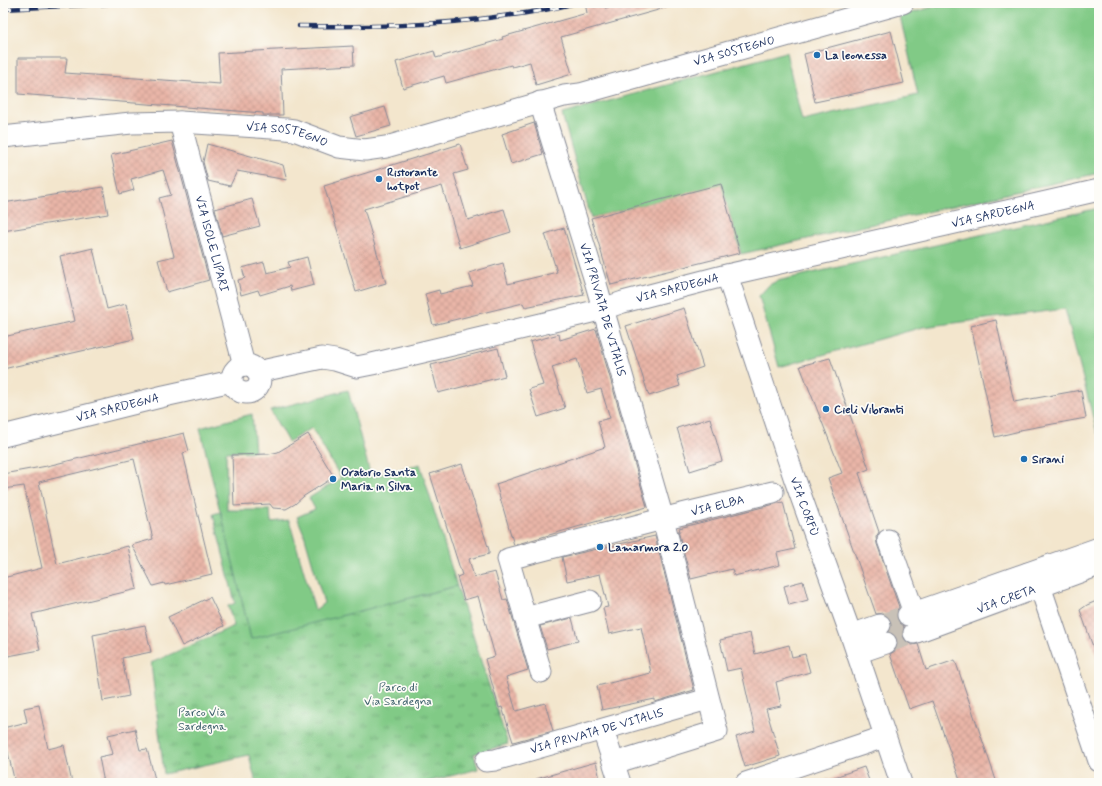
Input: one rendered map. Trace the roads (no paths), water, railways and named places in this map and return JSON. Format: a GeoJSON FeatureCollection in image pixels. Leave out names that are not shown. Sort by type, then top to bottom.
{"type":"FeatureCollection","features":[{"type":"Feature","properties":{"kind":"street","name":"VIA SOSTEGNO"},"geometry":{"type":"LineString","coordinates":[[564,96],[574,87],[603,74],[858,3]]}},
{"type":"Feature","properties":{"kind":"street","name":"VIA SOSTEGNO"},"geometry":{"type":"LineString","coordinates":[[3,137],[131,123],[180,122],[294,130],[339,148],[365,150],[386,147],[540,102],[585,93],[903,3]]}},
{"type":"Feature","properties":{"kind":"street","name":"VIA PRIVATA DE VITALIS"},"geometry":{"type":"LineString","coordinates":[[540,102],[603,309],[663,519],[717,731],[614,763]]}},
{"type":"Feature","properties":{"kind":"street","name":"VIA ISOLE LIPARI"},"geometry":{"type":"LineString","coordinates":[[180,122],[244,373]]}},
{"type":"Feature","properties":{"kind":"street","name":"VIA SARDEGNA"},"geometry":{"type":"LineString","coordinates":[[3,436],[171,394],[244,373],[322,358],[335,360],[357,367],[603,309],[622,302],[727,275],[1099,190]]}},
{"type":"Feature","properties":{"kind":"street","name":"VIA CORFÙ"},"geometry":{"type":"LineString","coordinates":[[727,275],[794,477],[854,644],[884,737],[901,783]]}},
{"type":"Feature","properties":{"kind":"street","name":"VIA ELBA"},"geometry":{"type":"LineString","coordinates":[[663,519],[773,492]]}},
{"type":"Feature","properties":{"kind":"street"},"geometry":{"type":"LineString","coordinates":[[541,672],[508,559],[663,519]]}},
{"type":"Feature","properties":{"kind":"street","name":"VIA CRETA"},"geometry":{"type":"LineString","coordinates":[[888,540],[912,620],[1034,579],[1099,565]]}},
{"type":"Feature","properties":{"kind":"street","name":"VIA CRETA"},"geometry":{"type":"LineString","coordinates":[[1034,579],[1099,548]]}},
{"type":"Feature","properties":{"kind":"street"},"geometry":{"type":"LineString","coordinates":[[1034,579],[1099,760]]}},
{"type":"Feature","properties":{"kind":"street"},"geometry":{"type":"LineString","coordinates":[[525,618],[590,601]]}},
{"type":"Feature","properties":{"kind":"street"},"geometry":{"type":"LineString","coordinates":[[854,644],[883,634]]}},
{"type":"Feature","properties":{"kind":"street","name":"VIA PRIVATA DE VITALIS"},"geometry":{"type":"LineString","coordinates":[[486,761],[495,760],[603,730],[708,699]]}},
{"type":"Feature","properties":{"kind":"street","name":"VIA PRIVATA DE VITALIS"},"geometry":{"type":"LineString","coordinates":[[603,730],[620,783]]}},
{"type":"Feature","properties":{"kind":"street"},"geometry":{"type":"LineString","coordinates":[[746,783],[884,737]]}},
{"type":"Feature","properties":{"kind":"tunnel"},"geometry":{"type":"LineString","coordinates":[[880,625],[908,615]]}},
{"type":"Feature","properties":{"kind":"tunnel"},"geometry":{"type":"LineString","coordinates":[[886,643],[914,633]]}},
{"type":"Feature","properties":{"kind":"railway"},"geometry":{"type":"LineString","coordinates":[[3,9],[124,3]]}},
{"type":"Feature","properties":{"kind":"railway"},"geometry":{"type":"LineString","coordinates":[[299,26],[376,26],[452,22],[557,8],[575,3]]}},
{"type":"Feature","properties":{"kind":"place","name":"La leonessa"},"geometry":{"type":"Point","coordinates":[817,55]}},
{"type":"Feature","properties":{"kind":"place","name":"Ristorante hotpot"},"geometry":{"type":"Point","coordinates":[379,179]}},
{"type":"Feature","properties":{"kind":"place","name":"Cieli Vibranti"},"geometry":{"type":"Point","coordinates":[826,409]}},
{"type":"Feature","properties":{"kind":"place","name":"Sirani"},"geometry":{"type":"Point","coordinates":[1024,459]}},
{"type":"Feature","properties":{"kind":"place","name":"Oratorio Santa Maria in Silva"},"geometry":{"type":"Point","coordinates":[333,479]}},
{"type":"Feature","properties":{"kind":"place","name":"Lamarmora 2.0"},"geometry":{"type":"Point","coordinates":[600,547]}},
{"type":"Feature","properties":{"kind":"park label","name":"Parco di Via Sardegna"},"geometry":{"type":"Point","coordinates":[398,694]}},
{"type":"Feature","properties":{"kind":"park label","name":"Parco Via Sardegna"},"geometry":{"type":"Point","coordinates":[202,719]}}]}
